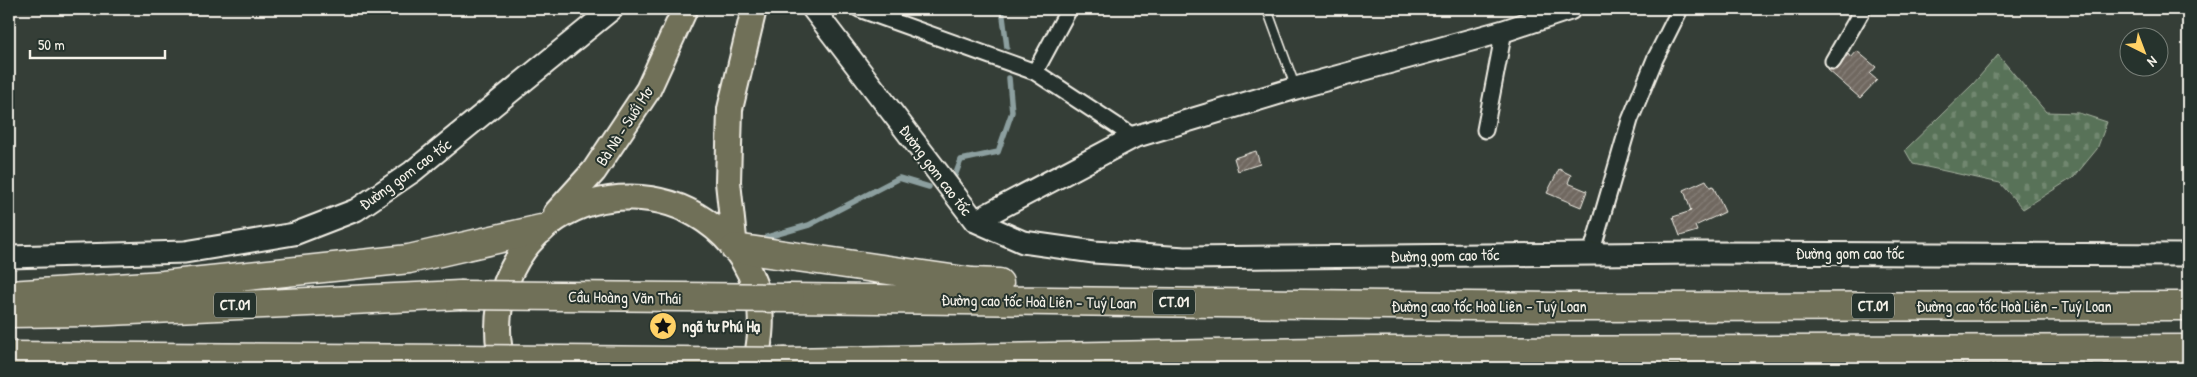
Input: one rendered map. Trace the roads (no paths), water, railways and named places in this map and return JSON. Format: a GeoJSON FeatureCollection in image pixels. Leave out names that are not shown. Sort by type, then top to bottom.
{"type":"FeatureCollection","features":[{"type":"Feature","properties":{"kind":"highway"},"geometry":{"type":"LineString","coordinates":[[9,295],[163,285],[409,259],[541,229]]}},
{"type":"Feature","properties":{"kind":"highway"},"geometry":{"type":"LineString","coordinates":[[736,248],[972,282],[1557,306]]}},
{"type":"Feature","properties":{"kind":"highway","name":"Cầu Hoàng Văn Thái"},"geometry":{"type":"LineString","coordinates":[[9,313],[98,312],[460,295],[790,298]]}},
{"type":"Feature","properties":{"kind":"highway","name":"Đường cao tốc Hoà Liên - Tuý Loan"},"geometry":{"type":"LineString","coordinates":[[790,298],[1557,306],[2188,306]]}},
{"type":"Feature","properties":{"kind":"highway"},"geometry":{"type":"LineString","coordinates":[[1200,368],[1702,348]]}},
{"type":"Feature","properties":{"kind":"highway"},"geometry":{"type":"LineString","coordinates":[[9,356],[786,362],[1370,350],[1702,348],[2188,349]]}},
{"type":"Feature","properties":{"kind":"main road","name":"Đường gom cao tốc"},"geometry":{"type":"LineString","coordinates":[[9,257],[185,252],[294,234],[356,210],[412,172],[612,9]]}},
{"type":"Feature","properties":{"kind":"main road","name":"Bà Nà - Suối Mơ"},"geometry":{"type":"LineString","coordinates":[[504,368],[497,348],[499,304],[514,263],[541,229],[594,171],[648,90],[685,9]]}},
{"type":"Feature","properties":{"kind":"main road"},"geometry":{"type":"LineString","coordinates":[[754,9],[730,109],[728,182],[736,248],[756,287],[762,330],[755,368]]}},
{"type":"Feature","properties":{"kind":"main road","name":"Đường gom cao tốc"},"geometry":{"type":"LineString","coordinates":[[813,9],[975,221],[1023,242],[1094,252],[1185,258],[1591,254],[2188,255]]}},
{"type":"Feature","properties":{"kind":"main road"},"geometry":{"type":"LineString","coordinates":[[975,221],[1134,137],[1296,88],[1504,32],[1570,9]]}},
{"type":"Feature","properties":{"kind":"main road"},"geometry":{"type":"LineString","coordinates":[[541,229],[578,206],[620,196],[664,200],[703,218],[736,248]]}},
{"type":"Feature","properties":{"kind":"street"},"geometry":{"type":"LineString","coordinates":[[859,9],[1035,72],[1134,137]]}},
{"type":"Feature","properties":{"kind":"street"},"geometry":{"type":"LineString","coordinates":[[1035,72],[1069,9]]}},
{"type":"Feature","properties":{"kind":"street"},"geometry":{"type":"LineString","coordinates":[[1591,254],[1630,120],[1655,59],[1680,9]]}},
{"type":"Feature","properties":{"kind":"street"},"geometry":{"type":"LineString","coordinates":[[1833,61],[1863,9]]}},
{"type":"Feature","properties":{"kind":"street"},"geometry":{"type":"LineString","coordinates":[[1485,130],[1504,32]]}},
{"type":"Feature","properties":{"kind":"lane"},"geometry":{"type":"LineString","coordinates":[[1267,9],[1296,88]]}},
{"type":"Feature","properties":{"kind":"waterway"},"geometry":{"type":"LineString","coordinates":[[1002,9],[1007,47]]}},
{"type":"Feature","properties":{"kind":"waterway"},"geometry":{"type":"LineString","coordinates":[[953,181],[961,160],[998,152],[1012,112],[1009,78]]}},
{"type":"Feature","properties":{"kind":"waterway"},"geometry":{"type":"LineString","coordinates":[[767,237],[809,225],[899,178],[929,187]]}},
{"type":"Feature","properties":{"kind":"place","name":"ngã tư Phú Hạ"},"geometry":{"type":"Point","coordinates":[663,326]}}]}
